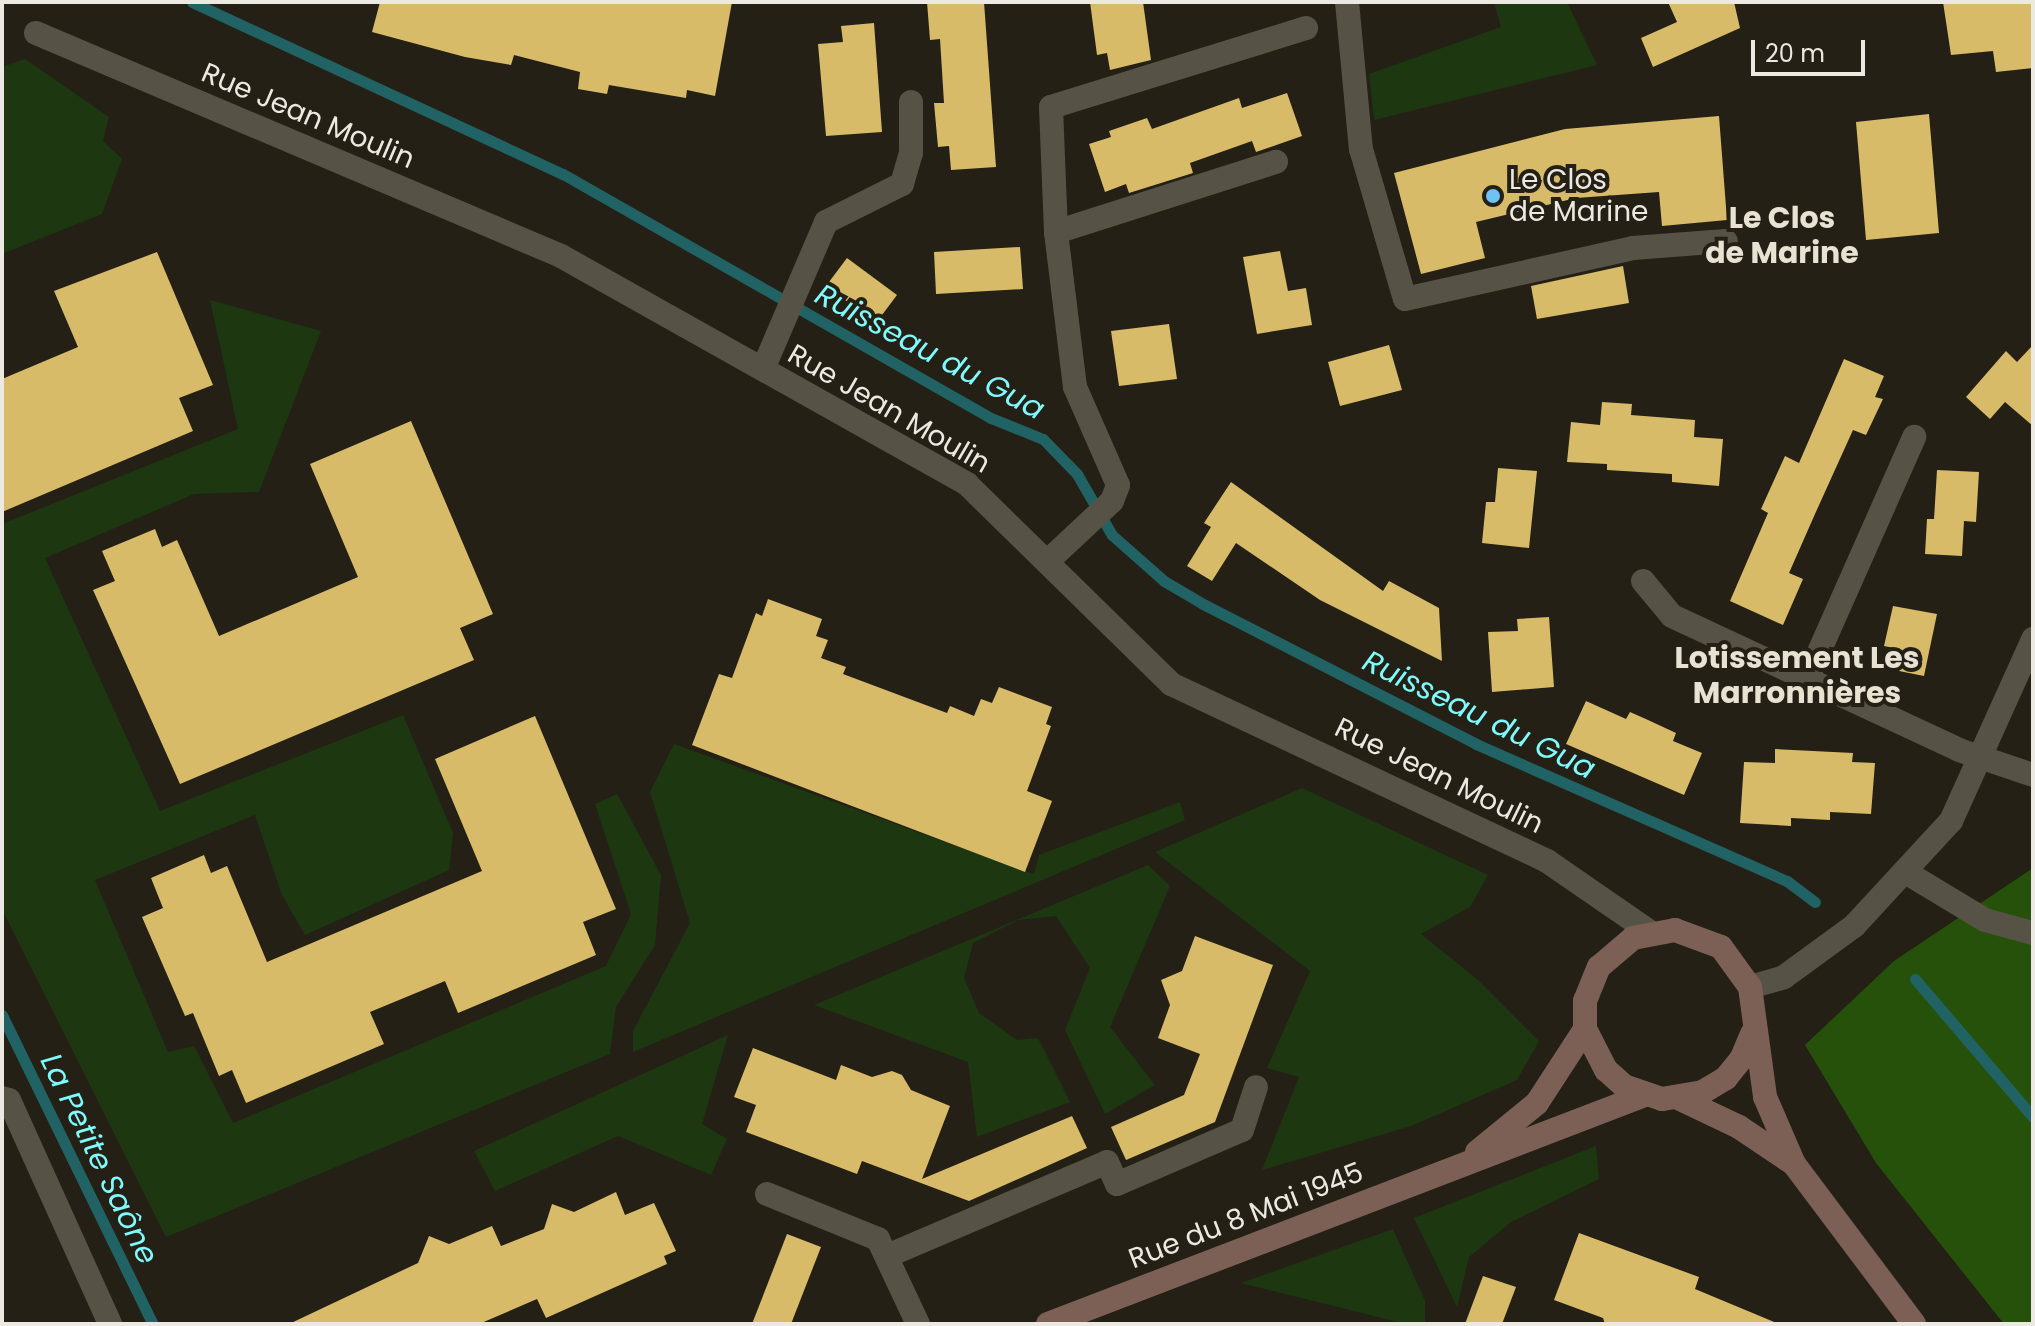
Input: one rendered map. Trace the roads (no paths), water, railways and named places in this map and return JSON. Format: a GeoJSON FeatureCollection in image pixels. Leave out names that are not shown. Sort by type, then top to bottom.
{"type":"FeatureCollection","features":[{"type":"Feature","properties":{"kind":"street"},"geometry":{"type":"LineString","coordinates":[[1347,2],[1361,149],[1405,299],[1633,248],[1726,241]]}},
{"type":"Feature","properties":{"kind":"street"},"geometry":{"type":"LineString","coordinates":[[1049,560],[1112,501],[1118,485],[1075,387],[1056,232],[1051,107],[1306,28]]}},
{"type":"Feature","properties":{"kind":"street","name":"Rue Jean Moulin"},"geometry":{"type":"LineString","coordinates":[[36,33],[561,256],[967,484],[1049,560],[1171,684],[1547,861],[1650,932]]}},
{"type":"Feature","properties":{"kind":"street"},"geometry":{"type":"LineString","coordinates":[[763,369],[826,222],[902,184],[911,153],[911,102]]}},
{"type":"Feature","properties":{"kind":"street"},"geometry":{"type":"LineString","coordinates":[[1056,232],[1276,162]]}},
{"type":"Feature","properties":{"kind":"street"},"geometry":{"type":"LineString","coordinates":[[1807,679],[1914,437]]}},
{"type":"Feature","properties":{"kind":"street"},"geometry":{"type":"LineString","coordinates":[[1643,581],[1672,616],[1959,750],[2033,775]]}},
{"type":"Feature","properties":{"kind":"street"},"geometry":{"type":"LineString","coordinates":[[1750,987],[1805,964],[1907,873],[1951,821],[1984,756],[2033,639]]}},
{"type":"Feature","properties":{"kind":"street"},"geometry":{"type":"LineString","coordinates":[[1907,873],[2005,928],[2033,933]]}},
{"type":"Feature","properties":{"kind":"street"},"geometry":{"type":"LineString","coordinates":[[2005,928],[2033,914]]}},
{"type":"Feature","properties":{"kind":"street"},"geometry":{"type":"LineString","coordinates":[[1752,1034],[1742,1058],[1726,1078],[1703,1092],[1678,1098],[1645,1095],[1606,1070],[1585,1029],[1585,1001],[1599,967],[1618,946],[1650,932],[1675,930],[1710,941],[1738,965],[1750,987],[1752,1034],[1765,1097],[1794,1164],[1914,1324]]}},
{"type":"Feature","properties":{"kind":"street","name":"Rue du 8 Mai 1945"},"geometry":{"type":"LineString","coordinates":[[1464,1162],[1537,1103],[1585,1029]]}},
{"type":"Feature","properties":{"kind":"street"},"geometry":{"type":"LineString","coordinates":[[887,1256],[1107,1162],[1117,1184],[1242,1130],[1256,1087]]}},
{"type":"Feature","properties":{"kind":"street","name":"Rue du 8 Mai 1945"},"geometry":{"type":"LineString","coordinates":[[1048,1324],[1645,1095]]}},
{"type":"Feature","properties":{"kind":"street"},"geometry":{"type":"LineString","coordinates":[[2,1098],[9,1100],[110,1324]]}},
{"type":"Feature","properties":{"kind":"street"},"geometry":{"type":"LineString","coordinates":[[1678,1098],[1739,1127],[1794,1164]]}},
{"type":"Feature","properties":{"kind":"street"},"geometry":{"type":"LineString","coordinates":[[767,1194],[878,1239],[918,1324]]}},
{"type":"Feature","properties":{"kind":"waterway","name":"Ruisseau du Gua"},"geometry":{"type":"LineString","coordinates":[[192,2],[563,174],[991,418],[1043,439],[1077,474],[1112,535],[1164,581],[1203,604],[1476,744],[1787,881],[1815,902]]}},
{"type":"Feature","properties":{"kind":"waterway","name":"Ruisseau du Gua"},"geometry":{"type":"LineString","coordinates":[[1915,979],[2033,1117]]}},
{"type":"Feature","properties":{"kind":"waterway","name":"La Petite Saône"},"geometry":{"type":"LineString","coordinates":[[2,1015],[153,1324]]}},
{"type":"Feature","properties":{"kind":"place","name":"Le Clos de Marine"},"geometry":{"type":"Point","coordinates":[1493,196]}},
{"type":"Feature","properties":{"kind":"district","name":"Le Clos de Marine"},"geometry":{"type":"Point","coordinates":[1782,235]}},
{"type":"Feature","properties":{"kind":"district","name":"Lotissement Les Marronnières"},"geometry":{"type":"Point","coordinates":[1797,675]}}]}
